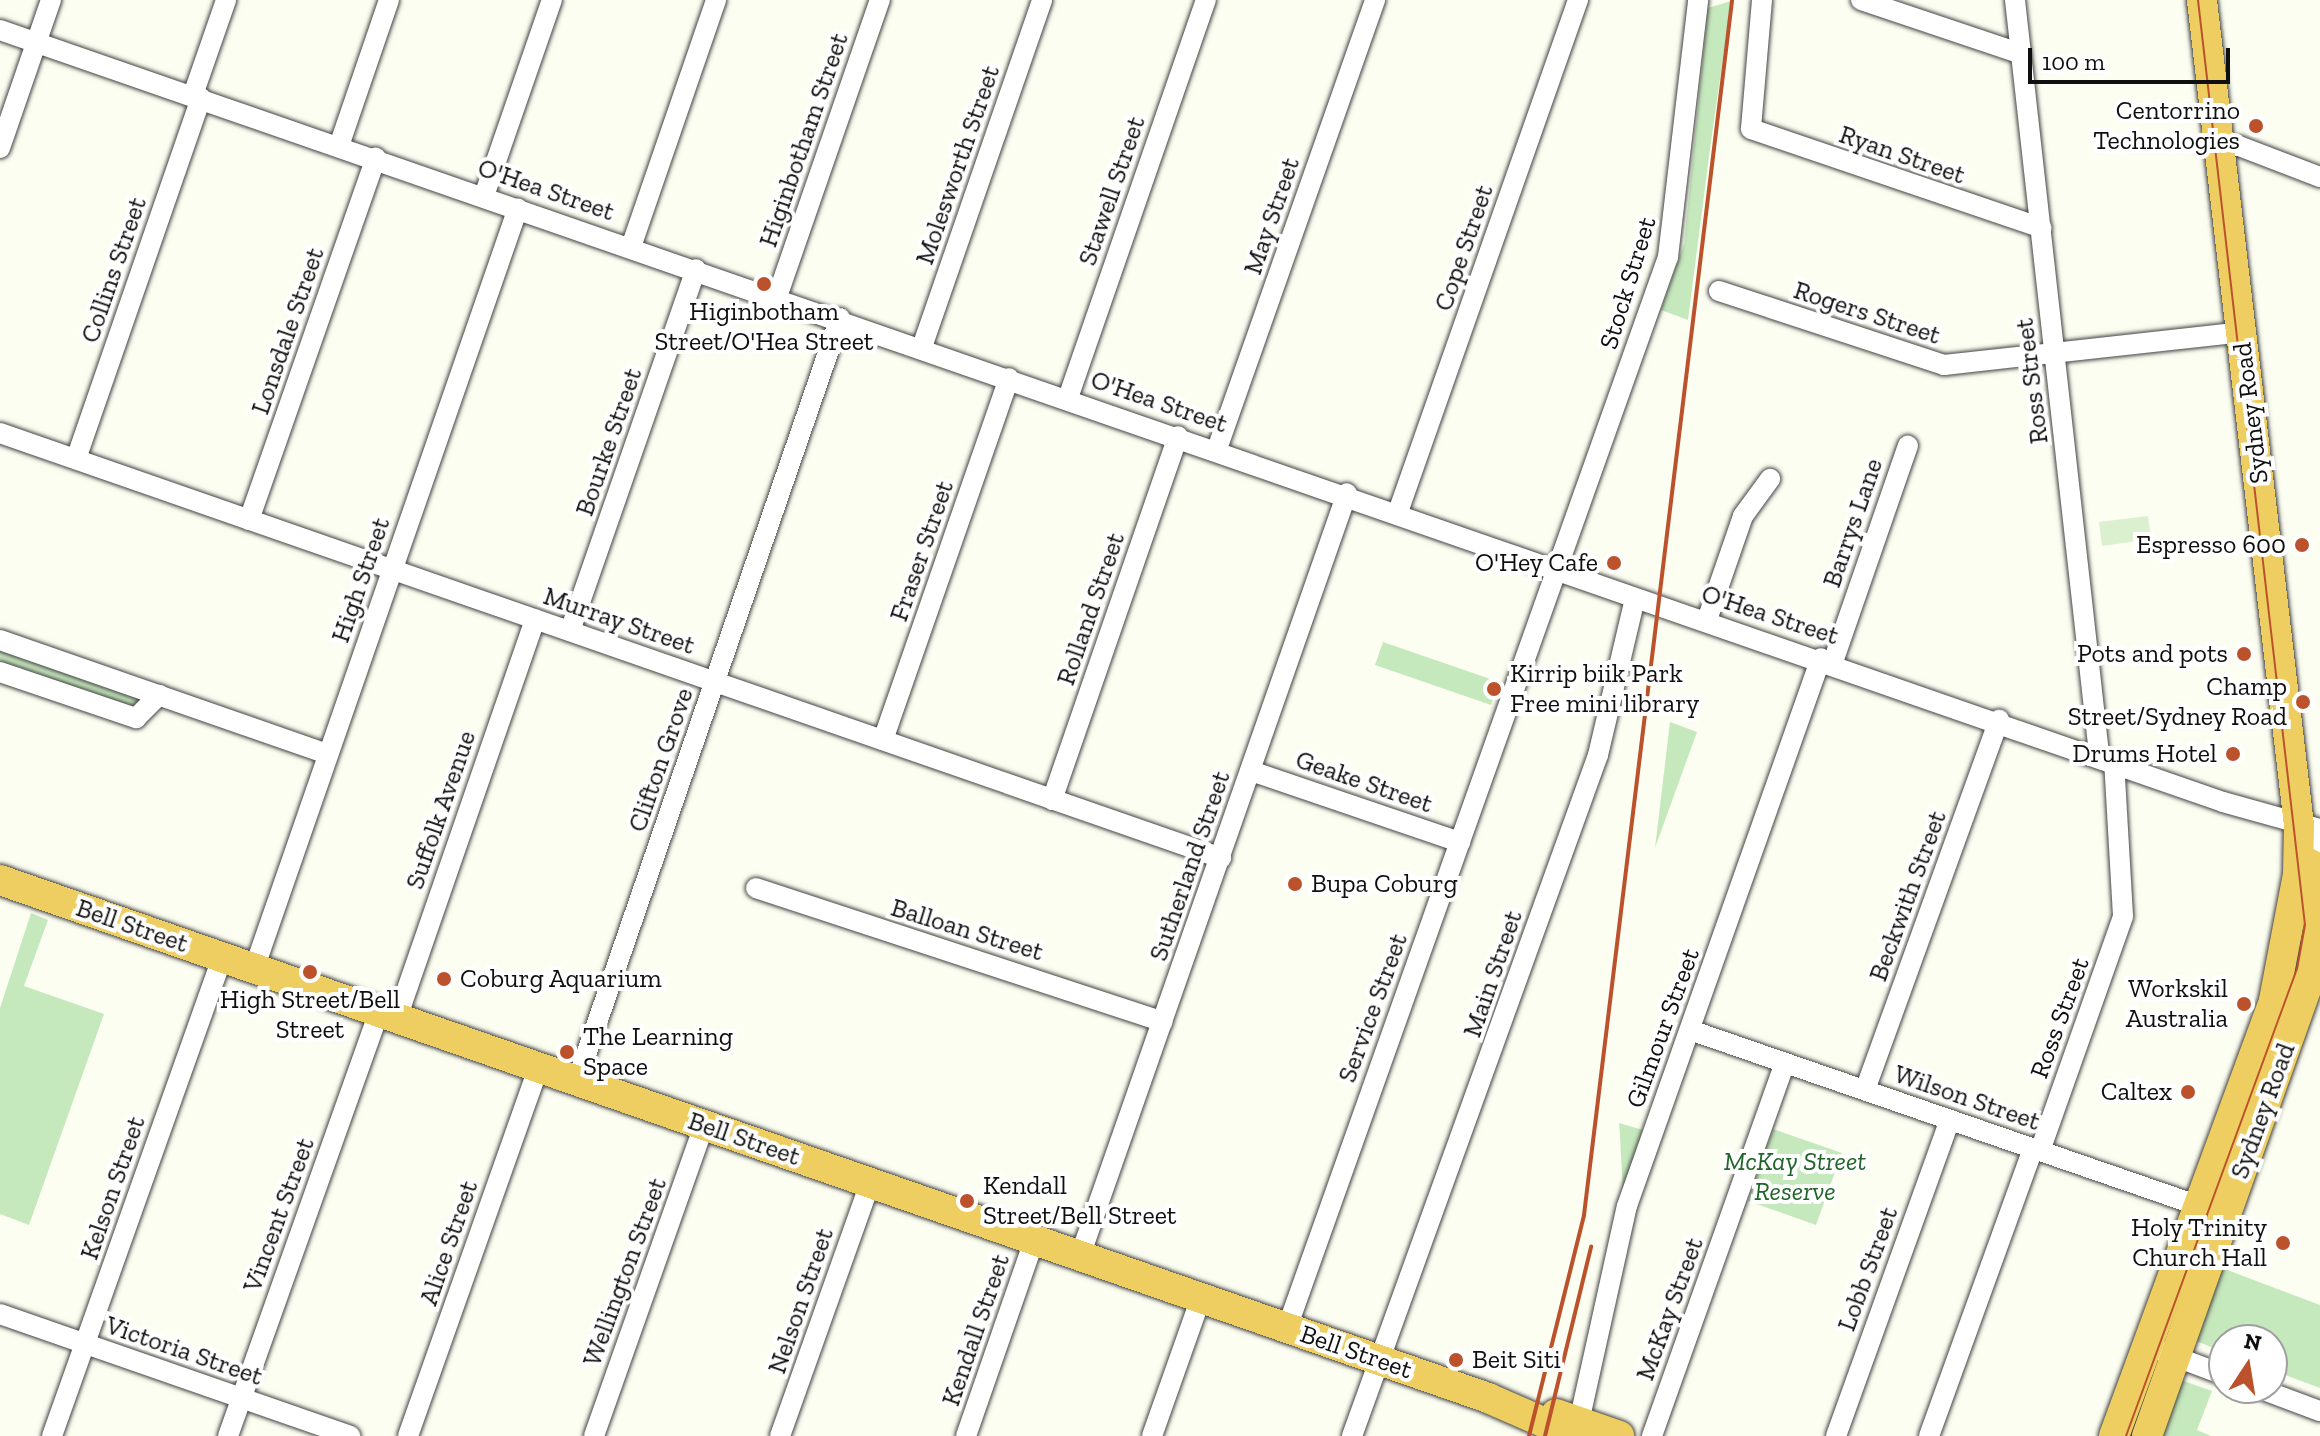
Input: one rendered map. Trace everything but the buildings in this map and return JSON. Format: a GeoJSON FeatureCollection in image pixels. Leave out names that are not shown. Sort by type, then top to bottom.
{"type":"FeatureCollection","features":[{"type":"Feature","properties":{"kind":"highway","name":"Sydney Road"},"geometry":{"type":"LineString","coordinates":[[2147,1436],[2162,1352],[2213,1211],[2311,976],[2319,922],[2313,830],[2241,332],[2202,0]]}},
{"type":"Feature","properties":{"kind":"highway","name":"Sydney Road"},"geometry":{"type":"LineString","coordinates":[[2213,1211],[2285,965],[2313,830]]}},
{"type":"Feature","properties":{"kind":"highway","name":"Bell Street"},"geometry":{"type":"LineString","coordinates":[[0,880],[1577,1429],[1619,1436]]}},
{"type":"Feature","properties":{"kind":"highway","name":"Sydney Road"},"geometry":{"type":"LineString","coordinates":[[2114,1436],[2162,1352]]}},
{"type":"Feature","properties":{"kind":"street"},"geometry":{"type":"LineString","coordinates":[[0,148],[51,0]]}},
{"type":"Feature","properties":{"kind":"street","name":"Collins Street"},"geometry":{"type":"LineString","coordinates":[[76,459],[197,97],[226,0]]}},
{"type":"Feature","properties":{"kind":"street"},"geometry":{"type":"LineString","coordinates":[[339,146],[389,0]]}},
{"type":"Feature","properties":{"kind":"street"},"geometry":{"type":"LineString","coordinates":[[484,196],[552,0]]}},
{"type":"Feature","properties":{"kind":"street"},"geometry":{"type":"LineString","coordinates":[[631,247],[716,0]]}},
{"type":"Feature","properties":{"kind":"street","name":"Higinbotham Street"},"geometry":{"type":"LineString","coordinates":[[777,297],[880,0]]}},
{"type":"Feature","properties":{"kind":"street","name":"Molesworth Street"},"geometry":{"type":"LineString","coordinates":[[922,347],[1042,0]]}},
{"type":"Feature","properties":{"kind":"street","name":"Stawell Street"},"geometry":{"type":"LineString","coordinates":[[1068,398],[1206,0]]}},
{"type":"Feature","properties":{"kind":"street","name":"May Street"},"geometry":{"type":"LineString","coordinates":[[1217,449],[1375,0]]}},
{"type":"Feature","properties":{"kind":"street","name":"Cope Street"},"geometry":{"type":"LineString","coordinates":[[1398,512],[1578,0]]}},
{"type":"Feature","properties":{"kind":"street","name":"Stock Street"},"geometry":{"type":"LineString","coordinates":[[1557,569],[1673,240],[1698,0]]}},
{"type":"Feature","properties":{"kind":"street","name":"Ryan Street"},"geometry":{"type":"LineString","coordinates":[[1762,0],[1748,125],[2042,228]]}},
{"type":"Feature","properties":{"kind":"street"},"geometry":{"type":"LineString","coordinates":[[1861,0],[2021,54]]}},
{"type":"Feature","properties":{"kind":"street","name":"Ross Street"},"geometry":{"type":"LineString","coordinates":[[1929,1436],[2123,916],[2107,757],[2054,353],[2015,0]]}},
{"type":"Feature","properties":{"kind":"street","name":"O'Hea Street"},"geometry":{"type":"LineString","coordinates":[[0,30],[1347,493],[1635,599],[1827,660],[2313,830]]}},
{"type":"Feature","properties":{"kind":"street"},"geometry":{"type":"LineString","coordinates":[[2219,146],[2239,146],[2320,177]]}},
{"type":"Feature","properties":{"kind":"street","name":"Lonsdale Street"},"geometry":{"type":"LineString","coordinates":[[249,520],[376,158]]}},
{"type":"Feature","properties":{"kind":"street","name":"High Street"},"geometry":{"type":"LineString","coordinates":[[254,969],[518,208]]}},
{"type":"Feature","properties":{"kind":"street","name":"Bourke Street"},"geometry":{"type":"LineString","coordinates":[[570,631],[696,269]]}},
{"type":"Feature","properties":{"kind":"street","name":"Rogers Street"},"geometry":{"type":"LineString","coordinates":[[1719,291],[1936,364],[2241,332]]}},
{"type":"Feature","properties":{"kind":"street","name":"Clifton Grove"},"geometry":{"type":"LineString","coordinates":[[577,1081],[840,318]]}},
{"type":"Feature","properties":{"kind":"street","name":"Fraser Street"},"geometry":{"type":"LineString","coordinates":[[883,740],[1009,378]]}},
{"type":"Feature","properties":{"kind":"street","name":"Murray Street"},"geometry":{"type":"LineString","coordinates":[[0,433],[1221,858]]}},
{"type":"Feature","properties":{"kind":"street","name":"Rolland Street"},"geometry":{"type":"LineString","coordinates":[[1052,800],[1178,436]]}},
{"type":"Feature","properties":{"kind":"street","name":"Barrys Lane"},"geometry":{"type":"LineString","coordinates":[[1827,660],[1908,446]]}},
{"type":"Feature","properties":{"kind":"street"},"geometry":{"type":"LineString","coordinates":[[1707,620],[1743,516],[1770,479]]}},
{"type":"Feature","properties":{"kind":"street","name":"Sutherland Street"},"geometry":{"type":"LineString","coordinates":[[1080,1256],[1347,493]]}},
{"type":"Feature","properties":{"kind":"street","name":"Service Street"},"geometry":{"type":"LineString","coordinates":[[1287,1328],[1557,569]]}},
{"type":"Feature","properties":{"kind":"street","name":"Main Street"},"geometry":{"type":"LineString","coordinates":[[1352,1436],[1611,716],[1635,599]]}},
{"type":"Feature","properties":{"kind":"street","name":"Suffolk Avenue"},"geometry":{"type":"LineString","coordinates":[[388,1015],[535,619]]}},
{"type":"Feature","properties":{"kind":"street"},"geometry":{"type":"LineString","coordinates":[[0,640],[328,754]]}},
{"type":"Feature","properties":{"kind":"street","name":"Gilmour Street"},"geometry":{"type":"LineString","coordinates":[[1577,1429],[1627,1206],[1827,660]]}},
{"type":"Feature","properties":{"kind":"street"},"geometry":{"type":"LineString","coordinates":[[0,672],[136,718],[159,695]]}},
{"type":"Feature","properties":{"kind":"street","name":"Beckwith Street"},"geometry":{"type":"LineString","coordinates":[[1865,1090],[1999,720]]}},
{"type":"Feature","properties":{"kind":"street","name":"Geake Street"},"geometry":{"type":"LineString","coordinates":[[1251,771],[1460,842]]}},
{"type":"Feature","properties":{"kind":"street"},"geometry":{"type":"LineString","coordinates":[[2313,830],[2320,851]]}},
{"type":"Feature","properties":{"kind":"street","name":"Balloan Street"},"geometry":{"type":"LineString","coordinates":[[756,888],[1163,1022]]}},
{"type":"Feature","properties":{"kind":"street","name":"Kelson Street"},"geometry":{"type":"LineString","coordinates":[[52,1436],[222,958]]}},
{"type":"Feature","properties":{"kind":"street","name":"Vincent Street"},"geometry":{"type":"LineString","coordinates":[[228,1436],[388,1015]]}},
{"type":"Feature","properties":{"kind":"street","name":"Wilson Street"},"geometry":{"type":"LineString","coordinates":[[1690,1030],[2213,1211]]}},
{"type":"Feature","properties":{"kind":"street","name":"McKay Street"},"geometry":{"type":"LineString","coordinates":[[1652,1436],[1785,1063]]}},
{"type":"Feature","properties":{"kind":"street","name":"Alice Street"},"geometry":{"type":"LineString","coordinates":[[408,1436],[538,1068]]}},
{"type":"Feature","properties":{"kind":"street","name":"Lobb Street"},"geometry":{"type":"LineString","coordinates":[[1836,1436],[1950,1120]]}},
{"type":"Feature","properties":{"kind":"street","name":"Wellington Street"},"geometry":{"type":"LineString","coordinates":[[594,1436],[704,1125]]}},
{"type":"Feature","properties":{"kind":"street","name":"Nelson Street"},"geometry":{"type":"LineString","coordinates":[[780,1436],[870,1183]]}},
{"type":"Feature","properties":{"kind":"street","name":"Kendall Street"},"geometry":{"type":"LineString","coordinates":[[966,1436],[1034,1241]]}},
{"type":"Feature","properties":{"kind":"street"},"geometry":{"type":"LineString","coordinates":[[1152,1436],[1201,1298]]}},
{"type":"Feature","properties":{"kind":"street","name":"Victoria Street"},"geometry":{"type":"LineString","coordinates":[[0,1314],[350,1436]]}},
{"type":"Feature","properties":{"kind":"street"},"geometry":{"type":"LineString","coordinates":[[2162,1352],[2208,1369]]}},
{"type":"Feature","properties":{"kind":"street"},"geometry":{"type":"LineString","coordinates":[[2288,1399],[2320,1411]]}},
{"type":"Feature","properties":{"kind":"green space"},"geometry":{"type":"Polygon","coordinates":[[[1731,1],[1688,320],[1661,310],[1684,244],[1708,8],[1731,1]]]}},
{"type":"Feature","properties":{"kind":"green space"},"geometry":{"type":"Polygon","coordinates":[[[2148,516],[2151,539],[2102,546],[2099,522],[2148,516]]]}},
{"type":"Feature","properties":{"kind":"green space"},"geometry":{"type":"Polygon","coordinates":[[[1383,642],[1499,682],[1491,705],[1375,665],[1383,642]]]}},
{"type":"Feature","properties":{"kind":"green space"},"geometry":{"type":"Polygon","coordinates":[[[0,645],[142,700],[132,710],[0,666],[0,645]]]}},
{"type":"Feature","properties":{"kind":"green space"},"geometry":{"type":"Polygon","coordinates":[[[1670,722],[1697,732],[1655,848],[1670,722]]]}},
{"type":"Feature","properties":{"kind":"green space"},"geometry":{"type":"Polygon","coordinates":[[[31,913],[48,920],[24,986],[104,1014],[29,1225],[0,1214],[0,1008],[31,913]]]}},
{"type":"Feature","properties":{"kind":"green space"},"geometry":{"type":"Polygon","coordinates":[[[1619,1123],[1643,1130],[1623,1194],[1620,1136],[1619,1123]]]}},
{"type":"Feature","properties":{"kind":"green space","name":"McKay Street Reserve"},"geometry":{"type":"Polygon","coordinates":[[[1773,1129],[1842,1153],[1816,1225],[1748,1201],[1773,1129]]]}},
{"type":"Feature","properties":{"kind":"green space"},"geometry":{"type":"Polygon","coordinates":[[[2222,1268],[2320,1305],[2320,1388],[2288,1376],[2288,1324],[2208,1324],[2208,1346],[2196,1341],[2222,1268]]]}},
{"type":"Feature","properties":{"kind":"green space"},"geometry":{"type":"Polygon","coordinates":[[[2181,1380],[2208,1390],[2208,1401],[2197,1430],[2211,1436],[2160,1436],[2181,1380]]]}},
{"type":"Feature","properties":{"kind":"tram line"},"geometry":{"type":"LineString","coordinates":[[2126,1436],[2297,969],[2305,925],[2198,0]]}},
{"type":"Feature","properties":{"kind":"railway"},"geometry":{"type":"LineString","coordinates":[[1529,1436],[1584,1215],[1732,0]]}},
{"type":"Feature","properties":{"kind":"railway"},"geometry":{"type":"LineString","coordinates":[[1545,1436],[1591,1247]]}},
{"type":"Feature","properties":{"kind":"place","name":"Centorrino Technologies"},"geometry":{"type":"Point","coordinates":[2256,126]}},
{"type":"Feature","properties":{"kind":"place","name":"Higinbotham Street/O'Hea Street"},"geometry":{"type":"Point","coordinates":[764,284]}},
{"type":"Feature","properties":{"kind":"place","name":"Espresso 600"},"geometry":{"type":"Point","coordinates":[2302,545]}},
{"type":"Feature","properties":{"kind":"place","name":"O'Hey Cafe"},"geometry":{"type":"Point","coordinates":[1614,563]}},
{"type":"Feature","properties":{"kind":"place","name":"Pots and pots"},"geometry":{"type":"Point","coordinates":[2244,654]}},
{"type":"Feature","properties":{"kind":"place","name":"Kirrip biik Park Free mini library"},"geometry":{"type":"Point","coordinates":[1494,689]}},
{"type":"Feature","properties":{"kind":"place","name":"Champ Street/Sydney Road"},"geometry":{"type":"Point","coordinates":[2303,702]}},
{"type":"Feature","properties":{"kind":"place","name":"Drums Hotel"},"geometry":{"type":"Point","coordinates":[2233,754]}},
{"type":"Feature","properties":{"kind":"place","name":"Bupa Coburg"},"geometry":{"type":"Point","coordinates":[1295,884]}},
{"type":"Feature","properties":{"kind":"place","name":"High Street/Bell Street"},"geometry":{"type":"Point","coordinates":[310,972]}},
{"type":"Feature","properties":{"kind":"place","name":"Coburg Aquarium"},"geometry":{"type":"Point","coordinates":[444,979]}},
{"type":"Feature","properties":{"kind":"place","name":"Workskil Australia"},"geometry":{"type":"Point","coordinates":[2244,1004]}},
{"type":"Feature","properties":{"kind":"place","name":"The Learning Space"},"geometry":{"type":"Point","coordinates":[567,1052]}},
{"type":"Feature","properties":{"kind":"place","name":"Caltex"},"geometry":{"type":"Point","coordinates":[2188,1092]}},
{"type":"Feature","properties":{"kind":"place","name":"Kendall Street/Bell Street"},"geometry":{"type":"Point","coordinates":[967,1201]}},
{"type":"Feature","properties":{"kind":"place","name":"Holy Trinity Church Hall"},"geometry":{"type":"Point","coordinates":[2283,1243]}},
{"type":"Feature","properties":{"kind":"place","name":"Beit Siti"},"geometry":{"type":"Point","coordinates":[1456,1360]}}]}
